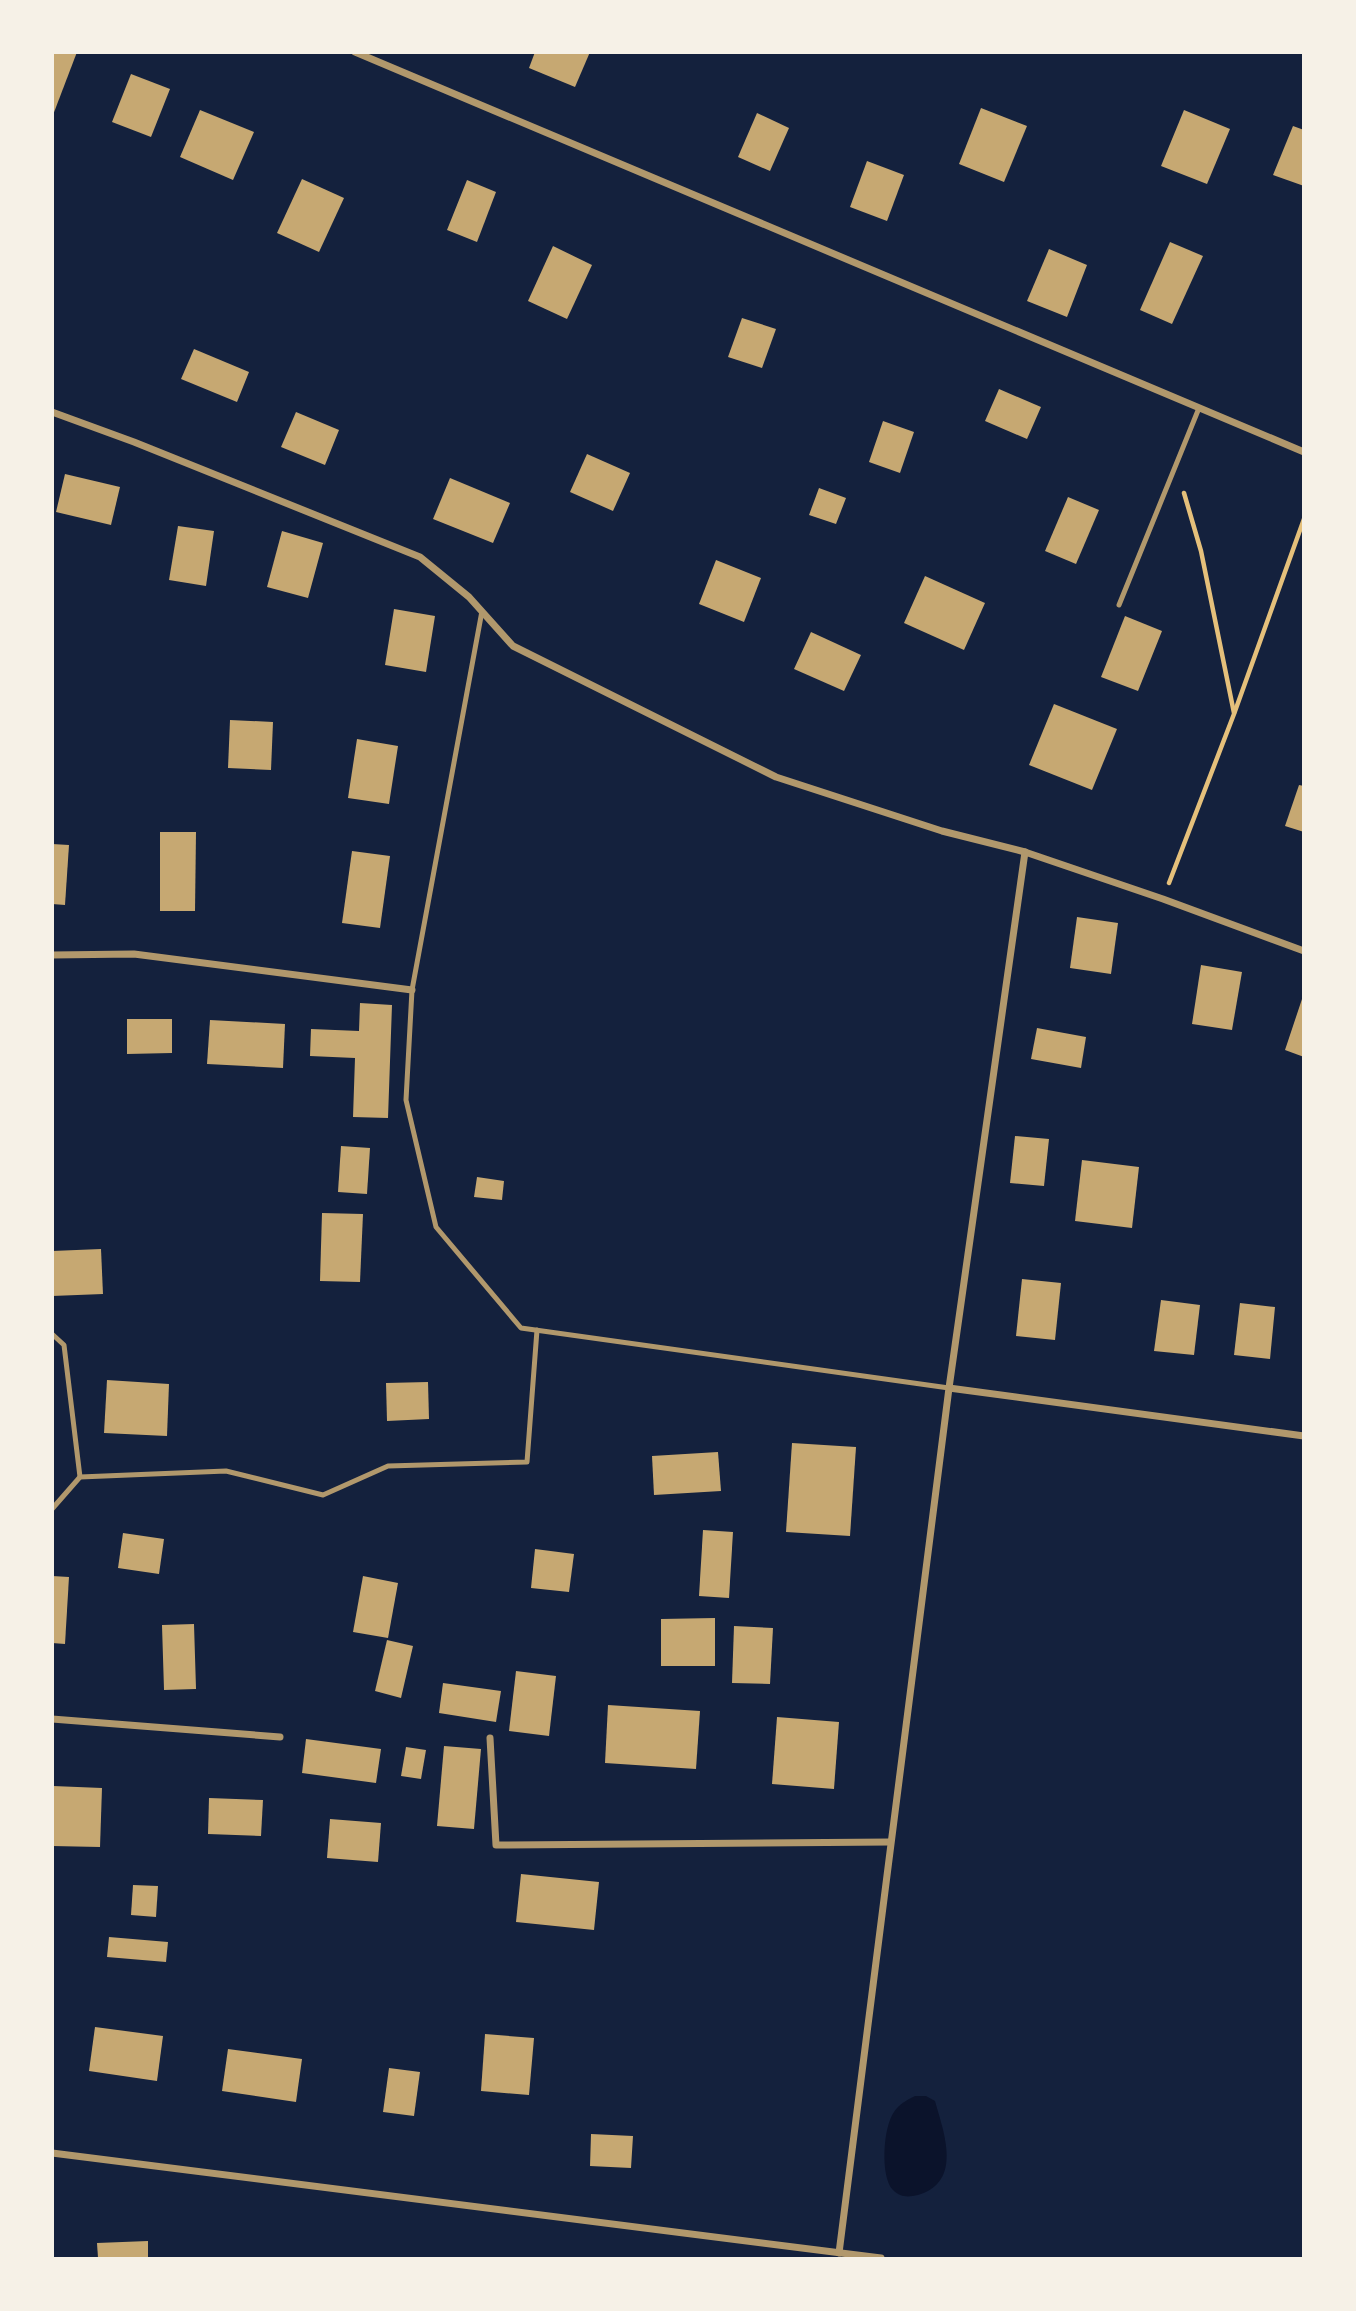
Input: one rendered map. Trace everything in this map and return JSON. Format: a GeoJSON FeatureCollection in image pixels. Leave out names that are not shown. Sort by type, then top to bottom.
{"type":"FeatureCollection","features":[{"type":"Feature","properties":{"kind":"street"},"geometry":{"type":"LineString","coordinates":[[355,52],[1304,452]]}},
{"type":"Feature","properties":{"kind":"street"},"geometry":{"type":"LineString","coordinates":[[52,412],[134,442],[420,557],[470,597],[513,646],[776,777],[942,831],[1025,852],[1304,951]]}},
{"type":"Feature","properties":{"kind":"street"},"geometry":{"type":"LineString","coordinates":[[839,2253],[949,1388],[1025,852]]}},
{"type":"Feature","properties":{"kind":"street"},"geometry":{"type":"LineString","coordinates":[[52,955],[134,954],[412,990]]}},
{"type":"Feature","properties":{"kind":"street"},"geometry":{"type":"LineString","coordinates":[[949,1388],[1304,1436]]}},
{"type":"Feature","properties":{"kind":"street"},"geometry":{"type":"LineString","coordinates":[[52,1719],[280,1737]]}},
{"type":"Feature","properties":{"kind":"street"},"geometry":{"type":"LineString","coordinates":[[490,1738],[496,1845],[890,1842]]}},
{"type":"Feature","properties":{"kind":"street"},"geometry":{"type":"LineString","coordinates":[[52,2153],[881,2259]]}},
{"type":"Feature","properties":{"kind":"lane"},"geometry":{"type":"LineString","coordinates":[[1119,606],[1199,408]]}},
{"type":"Feature","properties":{"kind":"lane"},"geometry":{"type":"LineString","coordinates":[[482,611],[412,990],[406,1100],[436,1227],[521,1328],[949,1388]]}},
{"type":"Feature","properties":{"kind":"lane"},"geometry":{"type":"LineString","coordinates":[[52,1509],[80,1477],[226,1471],[323,1496],[388,1466],[527,1462],[537,1330]]}},
{"type":"Feature","properties":{"kind":"lane"},"geometry":{"type":"LineString","coordinates":[[52,1334],[64,1345],[80,1477]]}},
{"type":"Feature","properties":{"kind":"path"},"geometry":{"type":"LineString","coordinates":[[1176,466],[1201,551],[1234,714]]}},
{"type":"Feature","properties":{"kind":"path"},"geometry":{"type":"LineString","coordinates":[[1163,899],[1234,714],[1304,519]]}},
{"type":"Feature","properties":{"kind":"water"},"geometry":{"type":"Polygon","coordinates":[[[915,2096],[926,2096],[935,2101],[945,2141],[946,2168],[932,2189],[918,2195],[905,2196],[896,2193],[889,2184],[885,2164],[885,2140],[894,2112],[901,2104],[915,2096]]]}},
{"type":"Feature","properties":{"kind":"building"},"geometry":{"type":"Polygon","coordinates":[[[52,52],[77,52],[53,115],[52,115],[52,52]]]}},
{"type":"Feature","properties":{"kind":"building"},"geometry":{"type":"Polygon","coordinates":[[[535,52],[590,52],[575,87],[529,68],[535,52]]]}},
{"type":"Feature","properties":{"kind":"building"},"geometry":{"type":"Polygon","coordinates":[[[131,74],[170,89],[151,137],[112,122],[131,74]]]}},
{"type":"Feature","properties":{"kind":"building"},"geometry":{"type":"Polygon","coordinates":[[[981,108],[1027,126],[1004,182],[959,164],[981,108]]]}},
{"type":"Feature","properties":{"kind":"building"},"geometry":{"type":"Polygon","coordinates":[[[200,110],[254,132],[233,180],[180,157],[200,110]]]}},
{"type":"Feature","properties":{"kind":"building"},"geometry":{"type":"Polygon","coordinates":[[[1184,110],[1230,129],[1207,184],[1161,166],[1184,110]]]}},
{"type":"Feature","properties":{"kind":"building"},"geometry":{"type":"Polygon","coordinates":[[[757,113],[789,128],[770,171],[738,157],[757,113]]]}},
{"type":"Feature","properties":{"kind":"building"},"geometry":{"type":"Polygon","coordinates":[[[1293,126],[1304,130],[1304,186],[1273,175],[1293,126]]]}},
{"type":"Feature","properties":{"kind":"building"},"geometry":{"type":"Polygon","coordinates":[[[867,161],[904,175],[887,221],[850,207],[867,161]]]}},
{"type":"Feature","properties":{"kind":"building"},"geometry":{"type":"Polygon","coordinates":[[[302,179],[344,198],[319,252],[277,233],[302,179]]]}},
{"type":"Feature","properties":{"kind":"building"},"geometry":{"type":"Polygon","coordinates":[[[467,180],[496,192],[477,242],[447,230],[467,180]]]}},
{"type":"Feature","properties":{"kind":"building"},"geometry":{"type":"Polygon","coordinates":[[[1170,242],[1203,256],[1172,324],[1140,310],[1170,242]]]}},
{"type":"Feature","properties":{"kind":"building"},"geometry":{"type":"Polygon","coordinates":[[[553,246],[592,265],[567,319],[528,301],[553,246]]]}},
{"type":"Feature","properties":{"kind":"building"},"geometry":{"type":"Polygon","coordinates":[[[1049,249],[1087,265],[1067,317],[1027,301],[1049,249]]]}},
{"type":"Feature","properties":{"kind":"building"},"geometry":{"type":"Polygon","coordinates":[[[742,318],[776,329],[762,368],[728,357],[742,318]]]}},
{"type":"Feature","properties":{"kind":"building"},"geometry":{"type":"Polygon","coordinates":[[[194,349],[249,372],[237,402],[181,379],[194,349]]]}},
{"type":"Feature","properties":{"kind":"building"},"geometry":{"type":"Polygon","coordinates":[[[999,389],[1041,407],[1027,439],[985,421],[999,389]]]}},
{"type":"Feature","properties":{"kind":"building"},"geometry":{"type":"Polygon","coordinates":[[[296,412],[339,430],[325,465],[281,447],[296,412]]]}},
{"type":"Feature","properties":{"kind":"building"},"geometry":{"type":"Polygon","coordinates":[[[883,421],[914,432],[900,473],[869,462],[883,421]]]}},
{"type":"Feature","properties":{"kind":"building"},"geometry":{"type":"Polygon","coordinates":[[[587,454],[630,473],[613,511],[570,492],[587,454]]]}},
{"type":"Feature","properties":{"kind":"building"},"geometry":{"type":"Polygon","coordinates":[[[65,474],[120,487],[111,525],[56,512],[65,474]]]}},
{"type":"Feature","properties":{"kind":"building"},"geometry":{"type":"Polygon","coordinates":[[[450,478],[510,503],[493,543],[433,519],[450,478]]]}},
{"type":"Feature","properties":{"kind":"building"},"geometry":{"type":"Polygon","coordinates":[[[819,488],[846,498],[836,524],[809,515],[819,488]]]}},
{"type":"Feature","properties":{"kind":"building"},"geometry":{"type":"Polygon","coordinates":[[[1068,497],[1099,510],[1076,564],[1045,551],[1068,497]]]}},
{"type":"Feature","properties":{"kind":"building"},"geometry":{"type":"Polygon","coordinates":[[[178,526],[214,531],[206,586],[169,580],[178,526]]]}},
{"type":"Feature","properties":{"kind":"building"},"geometry":{"type":"Polygon","coordinates":[[[282,531],[323,543],[308,598],[267,587],[282,531]]]}},
{"type":"Feature","properties":{"kind":"building"},"geometry":{"type":"Polygon","coordinates":[[[716,560],[761,578],[744,622],[699,604],[716,560]]]}},
{"type":"Feature","properties":{"kind":"building"},"geometry":{"type":"Polygon","coordinates":[[[925,576],[985,603],[964,650],[904,623],[925,576]]]}},
{"type":"Feature","properties":{"kind":"building"},"geometry":{"type":"Polygon","coordinates":[[[394,609],[435,616],[426,672],[385,665],[394,609]]]}},
{"type":"Feature","properties":{"kind":"building"},"geometry":{"type":"Polygon","coordinates":[[[1125,616],[1162,631],[1138,691],[1101,677],[1125,616]]]}},
{"type":"Feature","properties":{"kind":"building"},"geometry":{"type":"Polygon","coordinates":[[[811,632],[861,655],[844,691],[794,669],[811,632]]]}},
{"type":"Feature","properties":{"kind":"building"},"geometry":{"type":"Polygon","coordinates":[[[1054,704],[1117,729],[1092,790],[1029,765],[1054,704]]]}},
{"type":"Feature","properties":{"kind":"building"},"geometry":{"type":"Polygon","coordinates":[[[230,720],[273,722],[271,770],[228,768],[230,720]]]}},
{"type":"Feature","properties":{"kind":"building"},"geometry":{"type":"Polygon","coordinates":[[[357,739],[398,746],[389,804],[348,798],[357,739]]]}},
{"type":"Feature","properties":{"kind":"building"},"geometry":{"type":"Polygon","coordinates":[[[1299,785],[1304,786],[1304,832],[1285,826],[1299,785]]]}},
{"type":"Feature","properties":{"kind":"building"},"geometry":{"type":"Polygon","coordinates":[[[160,832],[196,832],[195,911],[160,911],[160,832]]]}},
{"type":"Feature","properties":{"kind":"building"},"geometry":{"type":"Polygon","coordinates":[[[52,844],[69,845],[65,905],[52,904],[52,844]]]}},
{"type":"Feature","properties":{"kind":"building"},"geometry":{"type":"Polygon","coordinates":[[[352,851],[390,856],[380,928],[342,923],[352,851]]]}},
{"type":"Feature","properties":{"kind":"building"},"geometry":{"type":"Polygon","coordinates":[[[1077,917],[1118,923],[1111,974],[1070,968],[1077,917]]]}},
{"type":"Feature","properties":{"kind":"building"},"geometry":{"type":"Polygon","coordinates":[[[1201,965],[1242,972],[1232,1030],[1192,1024],[1201,965]]]}},
{"type":"Feature","properties":{"kind":"building"},"geometry":{"type":"Polygon","coordinates":[[[1304,996],[1304,1057],[1285,1050],[1304,996]]]}},
{"type":"Feature","properties":{"kind":"building"},"geometry":{"type":"Polygon","coordinates":[[[360,1003],[392,1005],[388,1118],[353,1117],[355,1058],[310,1056],[311,1029],[359,1031],[360,1003]]]}},
{"type":"Feature","properties":{"kind":"building"},"geometry":{"type":"Polygon","coordinates":[[[127,1019],[172,1019],[172,1053],[127,1054],[127,1019]]]}},
{"type":"Feature","properties":{"kind":"building"},"geometry":{"type":"Polygon","coordinates":[[[210,1020],[285,1024],[283,1068],[207,1064],[210,1020]]]}},
{"type":"Feature","properties":{"kind":"building"},"geometry":{"type":"Polygon","coordinates":[[[1037,1028],[1086,1037],[1081,1068],[1031,1059],[1037,1028]]]}},
{"type":"Feature","properties":{"kind":"building"},"geometry":{"type":"Polygon","coordinates":[[[1015,1136],[1049,1139],[1044,1186],[1010,1183],[1015,1136]]]}},
{"type":"Feature","properties":{"kind":"building"},"geometry":{"type":"Polygon","coordinates":[[[341,1146],[370,1148],[367,1194],[338,1192],[341,1146]]]}},
{"type":"Feature","properties":{"kind":"building"},"geometry":{"type":"Polygon","coordinates":[[[1082,1160],[1139,1167],[1132,1228],[1075,1221],[1082,1160]]]}},
{"type":"Feature","properties":{"kind":"building"},"geometry":{"type":"Polygon","coordinates":[[[477,1177],[504,1181],[502,1200],[474,1197],[477,1177]]]}},
{"type":"Feature","properties":{"kind":"building"},"geometry":{"type":"Polygon","coordinates":[[[322,1213],[363,1214],[360,1282],[320,1281],[322,1213]]]}},
{"type":"Feature","properties":{"kind":"building"},"geometry":{"type":"Polygon","coordinates":[[[101,1249],[103,1294],[52,1296],[52,1251],[101,1249]]]}},
{"type":"Feature","properties":{"kind":"building"},"geometry":{"type":"Polygon","coordinates":[[[1022,1279],[1061,1283],[1055,1340],[1016,1336],[1022,1279]]]}},
{"type":"Feature","properties":{"kind":"building"},"geometry":{"type":"Polygon","coordinates":[[[1161,1300],[1200,1305],[1194,1355],[1154,1351],[1161,1300]]]}},
{"type":"Feature","properties":{"kind":"building"},"geometry":{"type":"Polygon","coordinates":[[[1240,1303],[1275,1307],[1270,1359],[1234,1355],[1240,1303]]]}},
{"type":"Feature","properties":{"kind":"building"},"geometry":{"type":"Polygon","coordinates":[[[107,1380],[169,1384],[167,1436],[104,1433],[107,1380]]]}},
{"type":"Feature","properties":{"kind":"building"},"geometry":{"type":"Polygon","coordinates":[[[428,1382],[429,1419],[387,1421],[386,1383],[428,1382]]]}},
{"type":"Feature","properties":{"kind":"building"},"geometry":{"type":"Polygon","coordinates":[[[792,1443],[856,1447],[850,1536],[786,1532],[792,1443]]]}},
{"type":"Feature","properties":{"kind":"building"},"geometry":{"type":"Polygon","coordinates":[[[718,1452],[721,1491],[654,1495],[652,1456],[718,1452]]]}},
{"type":"Feature","properties":{"kind":"building"},"geometry":{"type":"Polygon","coordinates":[[[703,1530],[733,1532],[729,1598],[699,1596],[703,1530]]]}},
{"type":"Feature","properties":{"kind":"building"},"geometry":{"type":"Polygon","coordinates":[[[123,1533],[164,1539],[159,1574],[118,1568],[123,1533]]]}},
{"type":"Feature","properties":{"kind":"building"},"geometry":{"type":"Polygon","coordinates":[[[535,1549],[574,1554],[569,1592],[531,1588],[535,1549]]]}},
{"type":"Feature","properties":{"kind":"building"},"geometry":{"type":"Polygon","coordinates":[[[52,1576],[69,1577],[65,1644],[52,1643],[52,1576]]]}},
{"type":"Feature","properties":{"kind":"building"},"geometry":{"type":"Polygon","coordinates":[[[363,1576],[398,1583],[388,1638],[353,1632],[363,1576]]]}},
{"type":"Feature","properties":{"kind":"building"},"geometry":{"type":"Polygon","coordinates":[[[715,1618],[715,1666],[661,1666],[661,1619],[715,1618]]]}},
{"type":"Feature","properties":{"kind":"building"},"geometry":{"type":"Polygon","coordinates":[[[194,1624],[196,1689],[164,1690],[162,1625],[194,1624]]]}},
{"type":"Feature","properties":{"kind":"building"},"geometry":{"type":"Polygon","coordinates":[[[734,1626],[773,1628],[770,1684],[732,1683],[734,1626]]]}},
{"type":"Feature","properties":{"kind":"building"},"geometry":{"type":"Polygon","coordinates":[[[387,1640],[413,1646],[401,1698],[375,1691],[387,1640]]]}},
{"type":"Feature","properties":{"kind":"building"},"geometry":{"type":"Polygon","coordinates":[[[516,1671],[556,1676],[549,1736],[509,1731],[516,1671]]]}},
{"type":"Feature","properties":{"kind":"building"},"geometry":{"type":"Polygon","coordinates":[[[443,1683],[501,1691],[496,1722],[439,1713],[443,1683]]]}},
{"type":"Feature","properties":{"kind":"building"},"geometry":{"type":"Polygon","coordinates":[[[608,1705],[700,1711],[696,1769],[605,1763],[608,1705]]]}},
{"type":"Feature","properties":{"kind":"building"},"geometry":{"type":"Polygon","coordinates":[[[777,1717],[839,1722],[834,1789],[772,1784],[777,1717]]]}},
{"type":"Feature","properties":{"kind":"building"},"geometry":{"type":"Polygon","coordinates":[[[306,1739],[381,1749],[376,1783],[302,1773],[306,1739]]]}},
{"type":"Feature","properties":{"kind":"building"},"geometry":{"type":"Polygon","coordinates":[[[444,1746],[481,1749],[474,1829],[437,1826],[444,1746]]]}},
{"type":"Feature","properties":{"kind":"building"},"geometry":{"type":"Polygon","coordinates":[[[406,1747],[426,1750],[421,1779],[401,1776],[406,1747]]]}},
{"type":"Feature","properties":{"kind":"building"},"geometry":{"type":"Polygon","coordinates":[[[53,1786],[102,1788],[100,1847],[52,1846],[53,1786]]]}},
{"type":"Feature","properties":{"kind":"building"},"geometry":{"type":"Polygon","coordinates":[[[209,1798],[263,1800],[261,1836],[208,1834],[209,1798]]]}},
{"type":"Feature","properties":{"kind":"building"},"geometry":{"type":"Polygon","coordinates":[[[330,1819],[381,1823],[378,1862],[327,1858],[330,1819]]]}},
{"type":"Feature","properties":{"kind":"building"},"geometry":{"type":"Polygon","coordinates":[[[521,1874],[599,1882],[594,1930],[516,1922],[521,1874]]]}},
{"type":"Feature","properties":{"kind":"building"},"geometry":{"type":"Polygon","coordinates":[[[133,1885],[158,1886],[156,1917],[131,1915],[133,1885]]]}},
{"type":"Feature","properties":{"kind":"building"},"geometry":{"type":"Polygon","coordinates":[[[109,1937],[168,1942],[166,1962],[107,1957],[109,1937]]]}},
{"type":"Feature","properties":{"kind":"building"},"geometry":{"type":"Polygon","coordinates":[[[95,2027],[163,2036],[157,2081],[89,2071],[95,2027]]]}},
{"type":"Feature","properties":{"kind":"building"},"geometry":{"type":"Polygon","coordinates":[[[485,2034],[534,2038],[529,2095],[481,2091],[485,2034]]]}},
{"type":"Feature","properties":{"kind":"building"},"geometry":{"type":"Polygon","coordinates":[[[228,2049],[302,2059],[296,2102],[222,2091],[228,2049]]]}},
{"type":"Feature","properties":{"kind":"building"},"geometry":{"type":"Polygon","coordinates":[[[389,2068],[420,2072],[414,2116],[383,2112],[389,2068]]]}},
{"type":"Feature","properties":{"kind":"building"},"geometry":{"type":"Polygon","coordinates":[[[591,2134],[633,2136],[631,2168],[590,2166],[591,2134]]]}},
{"type":"Feature","properties":{"kind":"building"},"geometry":{"type":"Polygon","coordinates":[[[148,2241],[148,2258],[98,2258],[97,2243],[148,2241]]]}}]}
